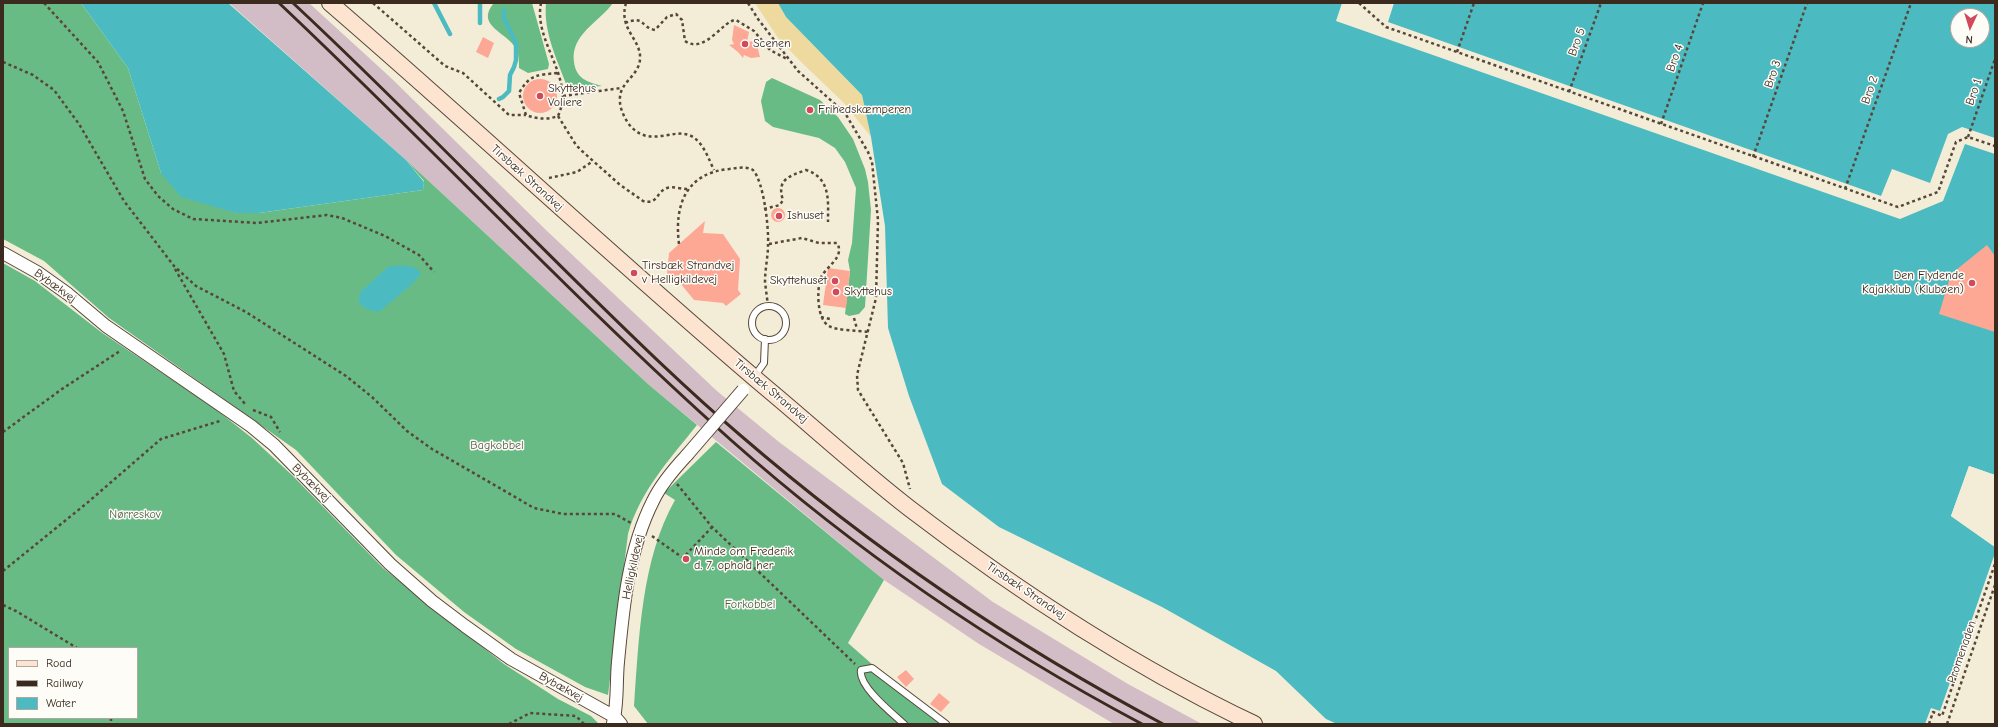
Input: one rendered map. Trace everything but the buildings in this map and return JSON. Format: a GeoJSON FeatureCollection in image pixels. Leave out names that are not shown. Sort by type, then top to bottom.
{"type":"FeatureCollection","features":[{"type":"Feature","properties":{"kind":"street","name":"Tirsbæk Strandvej"},"geometry":{"type":"LineString","coordinates":[[330,3],[754,377],[908,506],[1056,612],[1151,670],[1254,724]]}},
{"type":"Feature","properties":{"kind":"street","name":"Bybækvej"},"geometry":{"type":"LineString","coordinates":[[3,253],[37,272],[68,294],[106,326],[237,415],[281,452],[390,564],[432,600],[511,659],[616,722]]}},
{"type":"Feature","properties":{"kind":"street","name":"Helligkildevej"},"geometry":{"type":"LineString","coordinates":[[616,722],[620,634],[635,549],[641,528],[653,500],[670,474],[754,377]]}},
{"type":"Feature","properties":{"kind":"lane"},"geometry":{"type":"LineString","coordinates":[[768,306],[781,311],[786,320],[786,326],[780,336],[770,340],[765,339],[756,333],[752,323],[755,314],[759,310],[768,306]]}},
{"type":"Feature","properties":{"kind":"lane"},"geometry":{"type":"LineString","coordinates":[[754,377],[764,363],[765,339]]}},
{"type":"Feature","properties":{"kind":"lane"},"geometry":{"type":"LineString","coordinates":[[904,724],[868,688],[860,675],[861,670],[872,668],[946,724]]}},
{"type":"Feature","properties":{"kind":"path"},"geometry":{"type":"LineString","coordinates":[[44,3],[98,62],[123,111],[145,179],[158,196],[173,209],[193,219],[257,223],[327,215],[342,218],[386,236],[419,255],[434,272]]}},
{"type":"Feature","properties":{"kind":"path"},"geometry":{"type":"LineString","coordinates":[[373,3],[444,66],[463,73],[509,114],[526,115],[537,119],[558,116]]}},
{"type":"Feature","properties":{"kind":"path"},"geometry":{"type":"LineString","coordinates":[[563,96],[621,88],[636,71],[640,58],[637,47],[625,23],[624,16],[626,3]]}},
{"type":"Feature","properties":{"kind":"path"},"geometry":{"type":"LineString","coordinates":[[748,3],[787,59],[798,71],[845,113],[863,140],[872,162],[878,220],[876,298],[869,332],[857,374],[858,390],[903,462],[910,485],[908,506]]}},
{"type":"Feature","properties":{"kind":"path"},"geometry":{"type":"LineString","coordinates":[[1359,3],[1386,27],[1898,207],[1938,192],[1956,142],[1968,137],[1995,146]]}},
{"type":"Feature","properties":{"kind":"path"},"geometry":{"type":"LineString","coordinates":[[1457,52],[1474,3]]}},
{"type":"Feature","properties":{"kind":"path","name":"Bro 5"},"geometry":{"type":"LineString","coordinates":[[1569,92],[1601,3]]}},
{"type":"Feature","properties":{"kind":"path","name":"Bro 4"},"geometry":{"type":"LineString","coordinates":[[1661,124],[1704,3]]}},
{"type":"Feature","properties":{"kind":"path","name":"Bro 3"},"geometry":{"type":"LineString","coordinates":[[1753,157],[1807,3]]}},
{"type":"Feature","properties":{"kind":"path","name":"Bro 2"},"geometry":{"type":"LineString","coordinates":[[1845,189],[1911,3]]}},
{"type":"Feature","properties":{"kind":"path"},"geometry":{"type":"LineString","coordinates":[[540,4],[540,21],[558,73],[563,96],[558,116],[576,145],[619,184],[644,201],[652,202],[665,189],[670,187],[687,190]]}},
{"type":"Feature","properties":{"kind":"path"},"geometry":{"type":"LineString","coordinates":[[625,23],[635,19],[655,30],[667,17],[676,14],[682,20],[685,41],[694,44],[715,36],[727,23],[736,20],[754,31],[770,50],[787,59]]}},
{"type":"Feature","properties":{"kind":"path","name":"Bro 1"},"geometry":{"type":"LineString","coordinates":[[1968,137],[1995,59]]}},
{"type":"Feature","properties":{"kind":"path"},"geometry":{"type":"LineString","coordinates":[[3,62],[33,75],[54,90],[79,124],[124,201],[174,266],[224,354],[234,390],[248,408],[271,417],[281,433],[281,452]]}},
{"type":"Feature","properties":{"kind":"path"},"geometry":{"type":"LineString","coordinates":[[526,115],[519,93],[527,80],[537,75],[558,73]]}},
{"type":"Feature","properties":{"kind":"path"},"geometry":{"type":"LineString","coordinates":[[621,88],[621,108],[625,118],[632,128],[649,136],[681,134],[693,136],[700,143],[714,170]]}},
{"type":"Feature","properties":{"kind":"path"},"geometry":{"type":"LineString","coordinates":[[530,181],[559,177],[577,172],[593,161]]}},
{"type":"Feature","properties":{"kind":"path"},"geometry":{"type":"LineString","coordinates":[[679,244],[678,222],[683,198],[687,190],[714,170],[742,168],[753,170],[759,180],[768,244],[765,281],[768,306]]}},
{"type":"Feature","properties":{"kind":"path"},"geometry":{"type":"LineString","coordinates":[[764,209],[780,205],[783,200],[781,193],[782,184],[790,176],[806,170],[815,172],[828,191],[828,222]]}},
{"type":"Feature","properties":{"kind":"path"},"geometry":{"type":"LineString","coordinates":[[768,244],[802,238],[819,243],[837,243],[839,251],[833,263],[824,271],[820,280],[820,317],[828,326],[836,329],[869,332]]}},
{"type":"Feature","properties":{"kind":"path"},"geometry":{"type":"LineString","coordinates":[[174,266],[196,286],[246,312],[346,376],[407,431],[432,449],[534,508],[563,514],[615,514],[641,528],[683,558],[712,527]]}},
{"type":"Feature","properties":{"kind":"path"},"geometry":{"type":"LineString","coordinates":[[820,317],[830,319]]}},
{"type":"Feature","properties":{"kind":"path"},"geometry":{"type":"LineString","coordinates":[[854,318],[857,330]]}},
{"type":"Feature","properties":{"kind":"path"},"geometry":{"type":"LineString","coordinates":[[3,432],[62,389],[132,343]]}},
{"type":"Feature","properties":{"kind":"path"},"geometry":{"type":"LineString","coordinates":[[3,571],[87,504],[161,439],[237,415]]}},
{"type":"Feature","properties":{"kind":"path"},"geometry":{"type":"LineString","coordinates":[[670,474],[712,527],[861,670]]}},
{"type":"Feature","properties":{"kind":"path"},"geometry":{"type":"LineString","coordinates":[[1929,724],[1933,712],[1942,716],[1995,564]]}},
{"type":"Feature","properties":{"kind":"path","name":"Promenaden"},"geometry":{"type":"LineString","coordinates":[[1947,724],[1995,585]]}},
{"type":"Feature","properties":{"kind":"path"},"geometry":{"type":"LineString","coordinates":[[3,605],[16,611],[75,647]]}},
{"type":"Feature","properties":{"kind":"path"},"geometry":{"type":"LineString","coordinates":[[509,724],[530,713],[576,716],[584,724]]}},
{"type":"Feature","properties":{"kind":"shaded area"},"geometry":{"type":"Polygon","coordinates":[[[229,3],[309,3],[390,77],[547,231],[717,391],[779,442],[993,602],[1128,684],[1202,724],[1114,724],[979,644],[884,580],[648,384],[406,160],[229,3]]]}},
{"type":"Feature","properties":{"kind":"green space","name":"Bagkobbel"},"geometry":{"type":"Polygon","coordinates":[[[3,3],[81,3],[128,68],[161,173],[236,213],[259,213],[423,190],[424,181],[406,160],[648,384],[697,425],[657,476],[633,518],[628,534],[608,695],[585,687],[516,649],[464,612],[396,555],[296,450],[109,318],[44,261],[3,239],[3,3]]]}},
{"type":"Feature","properties":{"kind":"green space"},"geometry":{"type":"Polygon","coordinates":[[[494,3],[532,3],[549,64],[548,69],[528,73],[519,68],[516,49],[507,38],[495,29],[488,18],[489,11],[494,3]]]}},
{"type":"Feature","properties":{"kind":"green space"},"geometry":{"type":"Polygon","coordinates":[[[546,3],[613,3],[581,36],[576,44],[574,52],[575,68],[580,76],[588,81],[602,86],[568,89],[549,36],[546,3]]]}},
{"type":"Feature","properties":{"kind":"green space"},"geometry":{"type":"Polygon","coordinates":[[[772,78],[820,100],[838,117],[853,139],[865,169],[871,210],[865,307],[859,314],[849,316],[845,314],[850,271],[848,260],[852,243],[856,188],[845,162],[835,148],[819,138],[773,127],[765,121],[761,101],[766,82],[772,78]]]}},
{"type":"Feature","properties":{"kind":"green space","name":"Nørreskov"},"geometry":{"type":"Polygon","coordinates":[[[3,263],[35,281],[101,332],[214,408],[252,438],[293,476],[383,568],[504,664],[558,699],[591,716],[599,724],[3,724],[3,263]]]}},
{"type":"Feature","properties":{"kind":"green space","name":"Forkobbel"},"geometry":{"type":"Polygon","coordinates":[[[716,442],[884,580],[848,643],[940,724],[648,724],[634,706],[640,627],[648,574],[664,523],[675,500],[664,493],[716,442]]]}},
{"type":"Feature","properties":{"kind":"sand"},"geometry":{"type":"Polygon","coordinates":[[[755,3],[778,3],[786,17],[862,95],[871,137],[844,103],[778,38],[755,3]]]}},
{"type":"Feature","properties":{"kind":"water"},"geometry":{"type":"Polygon","coordinates":[[[81,3],[228,3],[406,160],[424,182],[423,190],[259,213],[236,213],[181,197],[161,173],[128,68],[81,3]]]}},
{"type":"Feature","properties":{"kind":"water"},"geometry":{"type":"Polygon","coordinates":[[[778,3],[1995,3],[1995,475],[1969,466],[1951,516],[1995,547],[1995,553],[1940,711],[1931,708],[1925,724],[1337,724],[1326,719],[1276,671],[1162,607],[999,527],[942,484],[909,396],[888,328],[885,226],[871,137],[862,95],[786,17],[778,3]]]}},
{"type":"Feature","properties":{"kind":"water"},"geometry":{"type":"Polygon","coordinates":[[[389,266],[415,268],[419,270],[421,274],[411,285],[379,312],[366,309],[359,303],[360,292],[389,266]]]}},
{"type":"Feature","properties":{"kind":"pier"},"geometry":{"type":"Polygon","coordinates":[[[1342,3],[1394,3],[1388,22],[1881,196],[1892,169],[1930,183],[1948,134],[1962,127],[1995,138],[1995,154],[1965,144],[1943,201],[1900,219],[1336,21],[1342,3]]]}},
{"type":"Feature","properties":{"kind":"pier"},"geometry":{"type":"Polygon","coordinates":[[[1969,466],[1995,475],[1995,477],[1970,468],[1953,515],[1995,544],[1995,547],[1951,516],[1969,466]]]}},
{"type":"Feature","properties":{"kind":"waterway"},"geometry":{"type":"LineString","coordinates":[[434,3],[450,34]]}},
{"type":"Feature","properties":{"kind":"waterway"},"geometry":{"type":"LineString","coordinates":[[480,3],[480,23]]}},
{"type":"Feature","properties":{"kind":"waterway"},"geometry":{"type":"LineString","coordinates":[[499,99],[509,91],[510,75],[516,60],[516,43],[504,18],[504,10]]}},
{"type":"Feature","properties":{"kind":"railway"},"geometry":{"type":"LineString","coordinates":[[279,3],[392,112],[616,334],[732,441],[779,482],[877,558],[980,629],[1087,694],[1142,724]]}},
{"type":"Feature","properties":{"kind":"railway"},"geometry":{"type":"LineString","coordinates":[[293,3],[624,328],[720,418],[790,477],[891,555],[943,592],[1051,661],[1163,724]]}},
{"type":"Feature","properties":{"kind":"place","name":"Scenen"},"geometry":{"type":"Point","coordinates":[745,44]}},
{"type":"Feature","properties":{"kind":"place","name":"Skyttehus Voliere"},"geometry":{"type":"Point","coordinates":[540,96]}},
{"type":"Feature","properties":{"kind":"place","name":"Frihedskæmperen"},"geometry":{"type":"Point","coordinates":[810,110]}},
{"type":"Feature","properties":{"kind":"place","name":"Ishuset"},"geometry":{"type":"Point","coordinates":[779,216]}},
{"type":"Feature","properties":{"kind":"place","name":"Tirsbæk Strandvej v Helligkildevej"},"geometry":{"type":"Point","coordinates":[634,273]}},
{"type":"Feature","properties":{"kind":"place","name":"Skyttehuset"},"geometry":{"type":"Point","coordinates":[835,281]}},
{"type":"Feature","properties":{"kind":"place","name":"Den Flydende Kajakklub (Klubøen)"},"geometry":{"type":"Point","coordinates":[1972,283]}},
{"type":"Feature","properties":{"kind":"place","name":"Skyttehus"},"geometry":{"type":"Point","coordinates":[836,292]}},
{"type":"Feature","properties":{"kind":"place","name":"Minde om Frederik d. 7. ophold her"},"geometry":{"type":"Point","coordinates":[686,559]}}]}
